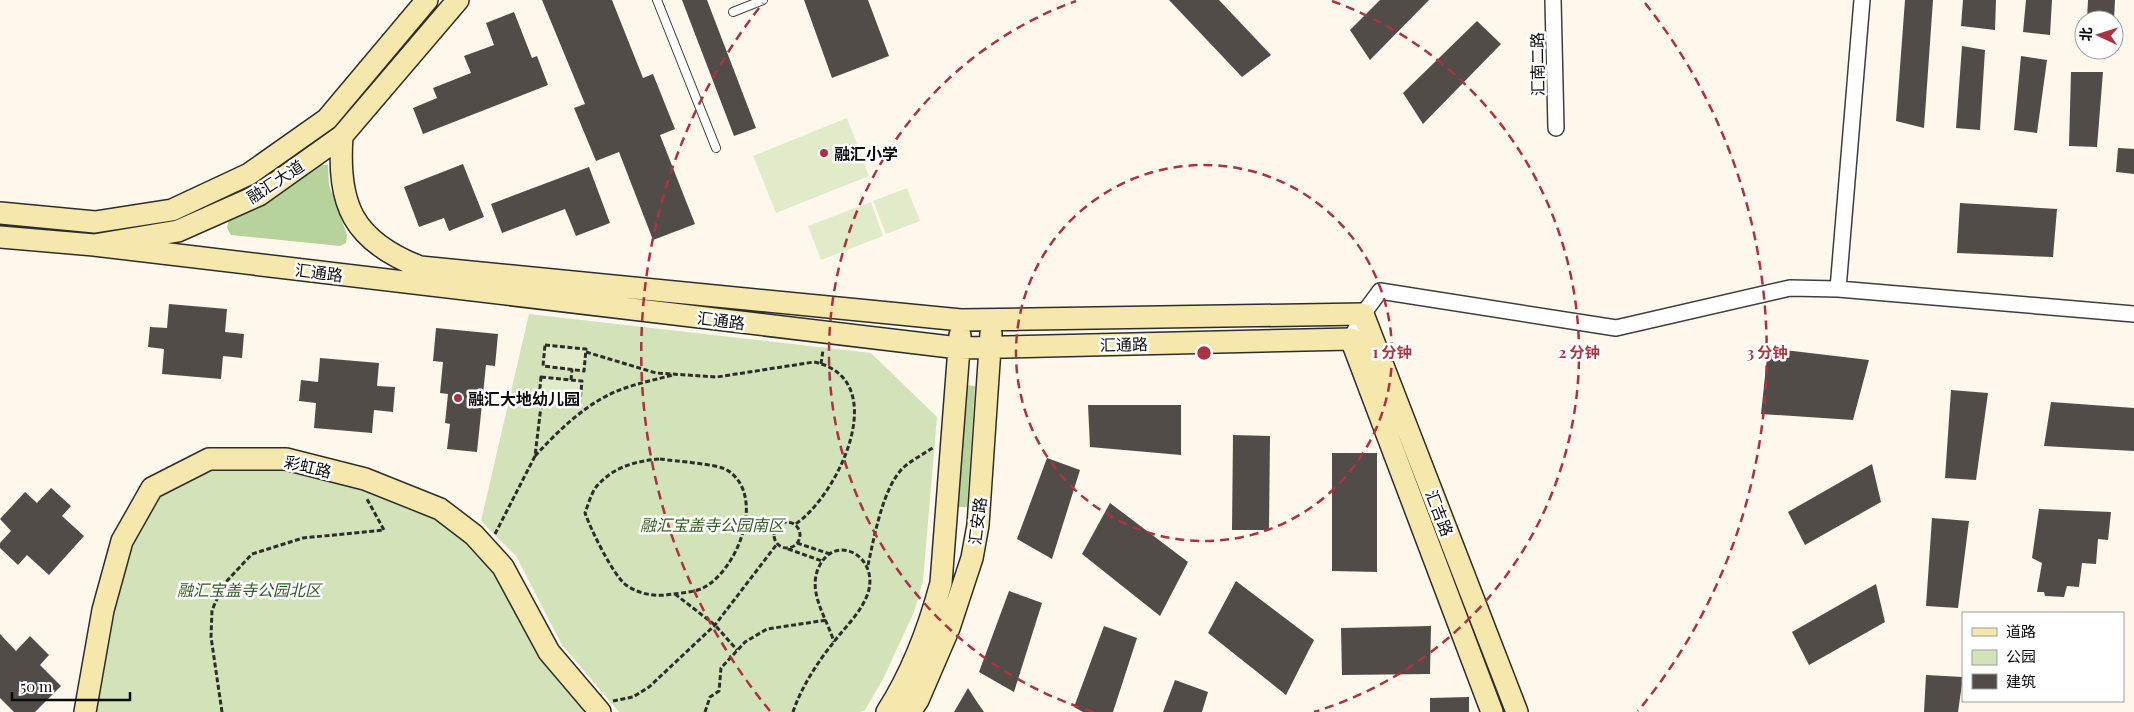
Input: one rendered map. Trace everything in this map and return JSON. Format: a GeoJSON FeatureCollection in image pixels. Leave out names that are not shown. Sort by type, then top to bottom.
{"type":"FeatureCollection","features":[{"type":"Feature","properties":{"kind":"main road","name":"融汇大道"},"geometry":{"type":"LineString","coordinates":[[0,213],[95,222],[134,216],[172,210],[249,174],[328,119],[427,0]]}},
{"type":"Feature","properties":{"kind":"main road","name":"融汇大道"},"geometry":{"type":"LineString","coordinates":[[0,237],[94,246],[178,231],[259,195],[342,136],[458,0]]}},
{"type":"Feature","properties":{"kind":"main road","name":"汇通路"},"geometry":{"type":"LineString","coordinates":[[342,136],[340,164],[343,192],[353,218],[372,242],[393,257],[420,267],[961,320],[1363,314]]}},
{"type":"Feature","properties":{"kind":"main road","name":"汇通路"},"geometry":{"type":"LineString","coordinates":[[94,246],[959,348],[1351,339]]}},
{"type":"Feature","properties":{"kind":"main road","name":"汇吉路"},"geometry":{"type":"LineString","coordinates":[[1363,314],[1517,712]]}},
{"type":"Feature","properties":{"kind":"main road","name":"汇安路"},"geometry":{"type":"LineString","coordinates":[[910,712],[918,700],[949,628],[972,558],[978,525],[991,319]]}},
{"type":"Feature","properties":{"kind":"main road","name":"汇安路"},"geometry":{"type":"LineString","coordinates":[[887,712],[903,688],[931,620],[941,583],[961,320]]}},
{"type":"Feature","properties":{"kind":"main road","name":"汇吉路"},"geometry":{"type":"LineString","coordinates":[[1351,339],[1492,712]]}},
{"type":"Feature","properties":{"kind":"main road","name":"彩虹路"},"geometry":{"type":"LineString","coordinates":[[85,712],[103,610],[122,541],[152,488],[209,459],[286,459],[355,476],[440,509],[474,534],[503,567],[549,652],[596,708]]}},
{"type":"Feature","properties":{"kind":"street","name":"汇南二路"},"geometry":{"type":"LineString","coordinates":[[1553,0],[1556,128]]}},
{"type":"Feature","properties":{"kind":"street"},"geometry":{"type":"LineString","coordinates":[[1838,289],[1862,0]]}},
{"type":"Feature","properties":{"kind":"street"},"geometry":{"type":"LineString","coordinates":[[1351,339],[1363,314],[1380,292],[1616,328],[1790,288],[1838,289],[2134,314]]}},
{"type":"Feature","properties":{"kind":"lane"},"geometry":{"type":"LineString","coordinates":[[657,0],[716,148]]}},
{"type":"Feature","properties":{"kind":"lane"},"geometry":{"type":"LineString","coordinates":[[732,12],[763,0]]}},
{"type":"Feature","properties":{"kind":"path"},"geometry":{"type":"LineString","coordinates":[[586,352],[584,371],[543,366],[545,345],[586,350],[586,352],[656,373],[717,377],[814,362],[828,366],[843,376],[852,391],[856,412],[850,441],[838,472],[808,516],[794,524]]}},
{"type":"Feature","properties":{"kind":"path"},"geometry":{"type":"LineString","coordinates":[[821,364],[823,348]]}},
{"type":"Feature","properties":{"kind":"path"},"geometry":{"type":"LineString","coordinates":[[571,380],[572,370]]}},
{"type":"Feature","properties":{"kind":"path"},"geometry":{"type":"LineString","coordinates":[[495,534],[535,456],[563,426],[597,402],[626,388],[677,374]]}},
{"type":"Feature","properties":{"kind":"path"},"geometry":{"type":"LineString","coordinates":[[541,377],[571,380],[582,381],[580,402],[538,398],[541,377]]}},
{"type":"Feature","properties":{"kind":"path"},"geometry":{"type":"LineString","coordinates":[[535,456],[542,398]]}},
{"type":"Feature","properties":{"kind":"path"},"geometry":{"type":"LineString","coordinates":[[793,712],[809,678],[834,642],[847,628],[868,593],[870,579],[868,566],[876,530],[892,484],[903,468],[935,447]]}},
{"type":"Feature","properties":{"kind":"path"},"geometry":{"type":"LineString","coordinates":[[675,594],[702,588],[718,576],[737,552],[744,529],[747,495],[736,477],[726,469],[660,459],[635,461],[617,470],[595,488],[585,513],[593,536],[625,584],[642,593],[661,596],[675,594],[715,625],[737,650]]}},
{"type":"Feature","properties":{"kind":"path"},"geometry":{"type":"LineString","coordinates":[[222,712],[211,637],[212,610],[224,584],[252,554],[303,538],[384,530],[355,476]]}},
{"type":"Feature","properties":{"kind":"path"},"geometry":{"type":"LineString","coordinates":[[797,543],[799,531],[794,524],[786,522],[776,528],[774,536],[777,544],[822,561]]}},
{"type":"Feature","properties":{"kind":"path"},"geometry":{"type":"LineString","coordinates":[[785,548],[797,543],[830,554]]}},
{"type":"Feature","properties":{"kind":"path"},"geometry":{"type":"LineString","coordinates":[[596,708],[633,698],[649,686],[715,625],[777,544]]}},
{"type":"Feature","properties":{"kind":"path"},"geometry":{"type":"LineString","coordinates":[[834,642],[814,586],[816,570],[822,561],[837,550],[851,552],[862,558],[868,566]]}},
{"type":"Feature","properties":{"kind":"path"},"geometry":{"type":"LineString","coordinates":[[705,712],[710,697],[719,691],[721,668],[744,642],[767,629],[827,620]]}},
{"type":"Feature","properties":{"kind":"green space"},"geometry":{"type":"Polygon","coordinates":[[[847,118],[869,176],[776,213],[753,156],[847,118]]]}},
{"type":"Feature","properties":{"kind":"green space"},"geometry":{"type":"Polygon","coordinates":[[[320,165],[328,165],[329,185],[347,235],[346,243],[340,246],[231,235],[227,228],[229,218],[320,165]]]}},
{"type":"Feature","properties":{"kind":"green space"},"geometry":{"type":"Polygon","coordinates":[[[907,188],[920,221],[886,234],[873,201],[907,188]]]}},
{"type":"Feature","properties":{"kind":"green space"},"geometry":{"type":"Polygon","coordinates":[[[871,202],[883,236],[821,260],[808,226],[871,202]]]}},
{"type":"Feature","properties":{"kind":"green space","name":"融汇宝盖寺公园南区"},"geometry":{"type":"Polygon","coordinates":[[[529,314],[871,353],[937,417],[923,581],[914,612],[883,679],[865,710],[860,712],[619,712],[562,645],[516,556],[481,521],[529,314]]]}},
{"type":"Feature","properties":{"kind":"green space"},"geometry":{"type":"Polygon","coordinates":[[[545,345],[586,349],[584,371],[543,366],[545,345]]]}},
{"type":"Feature","properties":{"kind":"green space"},"geometry":{"type":"Polygon","coordinates":[[[541,377],[582,381],[580,402],[539,398],[541,377]]]}},
{"type":"Feature","properties":{"kind":"green space"},"geometry":{"type":"Polygon","coordinates":[[[966,385],[975,386],[967,507],[958,507],[966,385]]]}},
{"type":"Feature","properties":{"kind":"green space","name":"融汇宝盖寺公园北区"},"geometry":{"type":"Polygon","coordinates":[[[284,465],[361,486],[433,517],[468,538],[495,570],[587,712],[93,712],[111,612],[128,545],[156,496],[210,466],[284,465]]]}},
{"type":"Feature","properties":{"kind":"building"},"geometry":{"type":"Polygon","coordinates":[[[542,0],[612,0],[643,78],[653,74],[675,129],[660,135],[695,224],[653,240],[619,152],[596,161],[574,108],[585,104],[542,0]]]}},
{"type":"Feature","properties":{"kind":"building"},"geometry":{"type":"Polygon","coordinates":[[[682,0],[707,0],[756,128],[734,136],[682,0]]]}},
{"type":"Feature","properties":{"kind":"building"},"geometry":{"type":"Polygon","coordinates":[[[804,0],[868,0],[889,56],[832,78],[804,0]]]}},
{"type":"Feature","properties":{"kind":"building"},"geometry":{"type":"Polygon","coordinates":[[[1169,0],[1219,0],[1271,55],[1242,77],[1169,0]]]}},
{"type":"Feature","properties":{"kind":"building"},"geometry":{"type":"Polygon","coordinates":[[[1380,0],[1429,0],[1370,60],[1350,30],[1380,0]]]}},
{"type":"Feature","properties":{"kind":"building"},"geometry":{"type":"Polygon","coordinates":[[[1905,0],[1933,0],[1924,128],[1896,121],[1905,0]]]}},
{"type":"Feature","properties":{"kind":"building"},"geometry":{"type":"Polygon","coordinates":[[[1963,0],[1996,0],[1995,30],[1961,26],[1963,0]]]}},
{"type":"Feature","properties":{"kind":"building"},"geometry":{"type":"Polygon","coordinates":[[[2026,0],[2052,0],[2050,35],[2023,32],[2026,0]]]}},
{"type":"Feature","properties":{"kind":"building"},"geometry":{"type":"Polygon","coordinates":[[[2088,0],[2115,0],[2114,10],[2088,10],[2088,0]]]}},
{"type":"Feature","properties":{"kind":"building"},"geometry":{"type":"Polygon","coordinates":[[[514,12],[532,58],[537,56],[548,85],[423,134],[413,108],[437,98],[433,88],[471,73],[464,56],[494,45],[486,23],[514,12]]]}},
{"type":"Feature","properties":{"kind":"building"},"geometry":{"type":"Polygon","coordinates":[[[1477,21],[1501,44],[1423,124],[1403,93],[1477,21]]]}},
{"type":"Feature","properties":{"kind":"building"},"geometry":{"type":"Polygon","coordinates":[[[1962,46],[1985,50],[1980,130],[1956,128],[1962,46]]]}},
{"type":"Feature","properties":{"kind":"building"},"geometry":{"type":"Polygon","coordinates":[[[2021,56],[2047,60],[2037,133],[2014,130],[2021,56]]]}},
{"type":"Feature","properties":{"kind":"building"},"geometry":{"type":"Polygon","coordinates":[[[2071,72],[2103,72],[2097,147],[2069,146],[2071,72]]]}},
{"type":"Feature","properties":{"kind":"building"},"geometry":{"type":"Polygon","coordinates":[[[2118,148],[2134,149],[2134,174],[2116,172],[2118,148]]]}},
{"type":"Feature","properties":{"kind":"building"},"geometry":{"type":"Polygon","coordinates":[[[463,164],[484,217],[449,231],[444,218],[419,227],[404,187],[463,164]]]}},
{"type":"Feature","properties":{"kind":"building"},"geometry":{"type":"Polygon","coordinates":[[[589,167],[610,223],[576,236],[565,209],[502,233],[491,204],[589,167]]]}},
{"type":"Feature","properties":{"kind":"building"},"geometry":{"type":"Polygon","coordinates":[[[1960,203],[2057,209],[2053,257],[1957,253],[1960,203]]]}},
{"type":"Feature","properties":{"kind":"building"},"geometry":{"type":"Polygon","coordinates":[[[169,304],[227,309],[225,332],[244,334],[242,358],[223,356],[221,379],[162,374],[164,349],[148,347],[150,327],[167,328],[169,304]]]}},
{"type":"Feature","properties":{"kind":"building"},"geometry":{"type":"Polygon","coordinates":[[[436,328],[498,334],[495,366],[486,365],[477,452],[447,449],[450,424],[445,423],[448,394],[440,393],[443,362],[433,361],[436,328]]]}},
{"type":"Feature","properties":{"kind":"building"},"geometry":{"type":"Polygon","coordinates":[[[1768,348],[1869,360],[1853,420],[1761,414],[1768,348]]]}},
{"type":"Feature","properties":{"kind":"building"},"geometry":{"type":"Polygon","coordinates":[[[320,358],[379,363],[377,386],[395,387],[393,412],[374,410],[372,433],[314,428],[316,403],[299,401],[301,380],[318,382],[320,358]]]}},
{"type":"Feature","properties":{"kind":"building"},"geometry":{"type":"Polygon","coordinates":[[[1951,390],[1988,393],[1976,480],[1945,478],[1951,390]]]}},
{"type":"Feature","properties":{"kind":"building"},"geometry":{"type":"Polygon","coordinates":[[[2051,402],[2134,408],[2134,451],[2044,446],[2051,402]]]}},
{"type":"Feature","properties":{"kind":"building"},"geometry":{"type":"Polygon","coordinates":[[[1088,405],[1181,405],[1181,455],[1090,447],[1088,405]]]}},
{"type":"Feature","properties":{"kind":"building"},"geometry":{"type":"Polygon","coordinates":[[[1233,435],[1270,436],[1269,530],[1232,530],[1233,435]]]}},
{"type":"Feature","properties":{"kind":"building"},"geometry":{"type":"Polygon","coordinates":[[[1332,453],[1377,453],[1377,572],[1332,571],[1332,453]]]}},
{"type":"Feature","properties":{"kind":"building"},"geometry":{"type":"Polygon","coordinates":[[[1047,458],[1080,470],[1052,559],[1017,539],[1047,458]]]}},
{"type":"Feature","properties":{"kind":"building"},"geometry":{"type":"Polygon","coordinates":[[[1872,464],[1881,502],[1805,545],[1788,512],[1872,464]]]}},
{"type":"Feature","properties":{"kind":"building"},"geometry":{"type":"Polygon","coordinates":[[[51,488],[71,506],[62,516],[84,536],[49,575],[27,555],[18,565],[0,548],[0,543],[11,531],[0,519],[25,492],[37,503],[51,488]]]}},
{"type":"Feature","properties":{"kind":"building"},"geometry":{"type":"Polygon","coordinates":[[[1110,503],[1188,562],[1160,616],[1082,554],[1110,503]]]}},
{"type":"Feature","properties":{"kind":"building"},"geometry":{"type":"Polygon","coordinates":[[[2039,509],[2111,512],[2108,540],[2098,539],[2096,564],[2082,563],[2079,587],[2067,586],[2064,597],[2045,596],[2044,592],[2037,592],[2042,563],[2032,558],[2039,509]]]}},
{"type":"Feature","properties":{"kind":"building"},"geometry":{"type":"Polygon","coordinates":[[[1932,518],[1969,521],[1958,608],[1926,606],[1932,518]]]}},
{"type":"Feature","properties":{"kind":"building"},"geometry":{"type":"Polygon","coordinates":[[[1236,581],[1314,640],[1286,695],[1208,633],[1236,581]]]}},
{"type":"Feature","properties":{"kind":"building"},"geometry":{"type":"Polygon","coordinates":[[[1876,584],[1885,622],[1809,665],[1792,632],[1876,584]]]}},
{"type":"Feature","properties":{"kind":"building"},"geometry":{"type":"Polygon","coordinates":[[[1009,591],[1042,603],[1014,692],[979,672],[1009,591]]]}},
{"type":"Feature","properties":{"kind":"building"},"geometry":{"type":"Polygon","coordinates":[[[1104,626],[1137,638],[1113,712],[1083,712],[1074,707],[1104,626]]]}},
{"type":"Feature","properties":{"kind":"building"},"geometry":{"type":"Polygon","coordinates":[[[1431,626],[1430,674],[1342,675],[1341,628],[1431,626]]]}},
{"type":"Feature","properties":{"kind":"building"},"geometry":{"type":"Polygon","coordinates":[[[0,634],[16,651],[30,636],[49,655],[40,665],[61,686],[35,712],[14,712],[0,698],[0,634]]]}},
{"type":"Feature","properties":{"kind":"building"},"geometry":{"type":"Polygon","coordinates":[[[1926,675],[1962,677],[1958,712],[1924,712],[1926,675]]]}},
{"type":"Feature","properties":{"kind":"building"},"geometry":{"type":"Polygon","coordinates":[[[1175,680],[1208,692],[1202,712],[1163,712],[1175,680]]]}},
{"type":"Feature","properties":{"kind":"building"},"geometry":{"type":"Polygon","coordinates":[[[968,688],[977,702],[984,712],[954,712],[968,688]]]}},
{"type":"Feature","properties":{"kind":"building"},"geometry":{"type":"Polygon","coordinates":[[[1469,697],[1469,712],[1430,712],[1430,698],[1469,697]]]}},
{"type":"Feature","properties":{"kind":"place","name":"融汇小学"},"geometry":{"type":"Point","coordinates":[824,153]}},
{"type":"Feature","properties":{"kind":"place","name":"融汇大地幼儿园"},"geometry":{"type":"Point","coordinates":[458,398]}}]}
